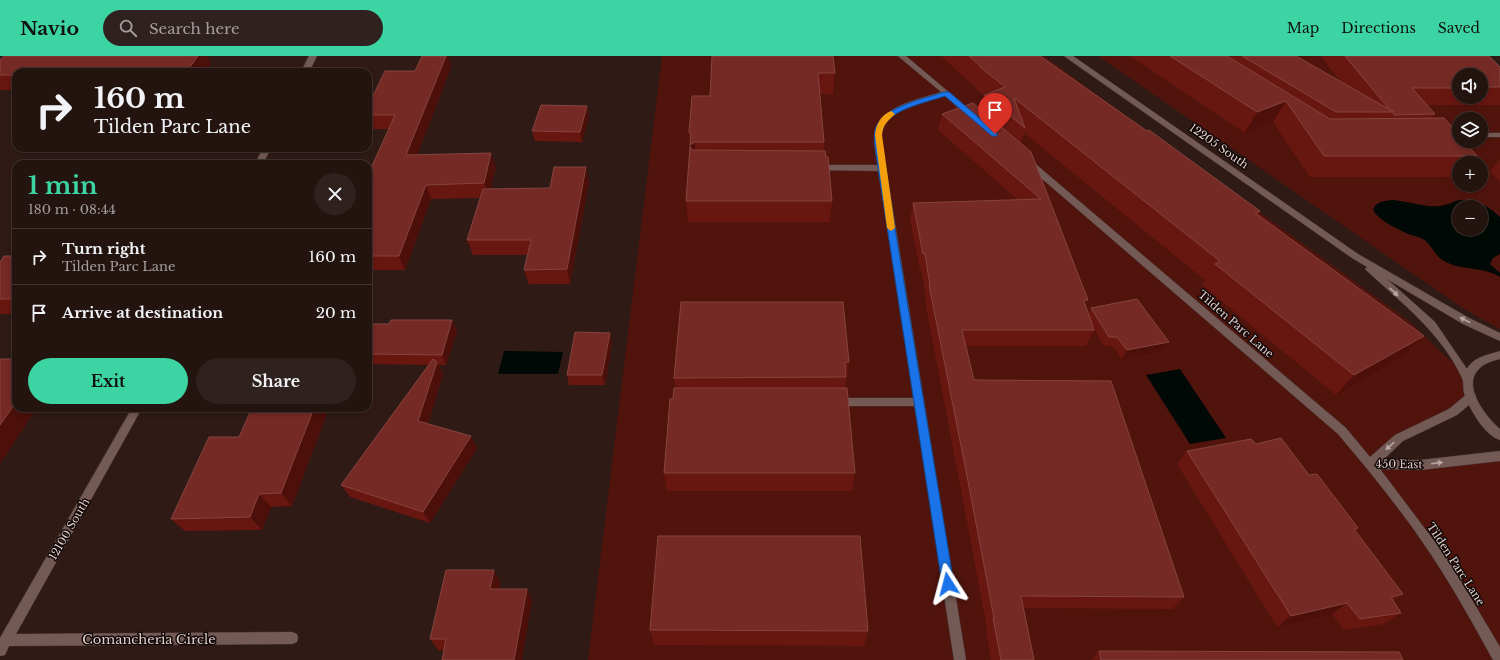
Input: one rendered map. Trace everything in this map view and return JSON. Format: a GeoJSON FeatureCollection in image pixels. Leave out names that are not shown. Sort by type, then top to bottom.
{"type":"FeatureCollection","features":[{"type":"Feature","properties":{"kind":"street"},"geometry":{"type":"LineString","coordinates":[[307,68],[313,56]]}},
{"type":"Feature","properties":{"kind":"street"},"geometry":{"type":"LineString","coordinates":[[902,56],[983,124]]}},
{"type":"Feature","properties":{"kind":"street","name":"12205 South"},"geometry":{"type":"LineString","coordinates":[[1068,56],[1356,256],[1466,321],[1500,337]]}},
{"type":"Feature","properties":{"kind":"street"},"geometry":{"type":"LineString","coordinates":[[946,93],[897,110],[883,121],[879,127],[878,135],[960,660]]}},
{"type":"Feature","properties":{"kind":"street"},"geometry":{"type":"LineString","coordinates":[[1488,135],[1500,135]]}},
{"type":"Feature","properties":{"kind":"street","name":"Tilden Parc Lane"},"geometry":{"type":"LineString","coordinates":[[1019,154],[1342,431],[1370,464],[1418,526],[1443,563],[1500,659]]}},
{"type":"Feature","properties":{"kind":"street"},"geometry":{"type":"LineString","coordinates":[[811,168],[882,168]]}},
{"type":"Feature","properties":{"kind":"street","name":"12205 South"},"geometry":{"type":"LineString","coordinates":[[1356,256],[1432,325],[1451,350],[1469,380]]}},
{"type":"Feature","properties":{"kind":"street"},"geometry":{"type":"LineString","coordinates":[[1500,355],[1480,360],[1469,373],[1468,390],[1476,410],[1494,432],[1500,436]]}},
{"type":"Feature","properties":{"kind":"street","name":"450 East"},"geometry":{"type":"LineString","coordinates":[[1370,464],[1399,438],[1453,412],[1471,397]]}},
{"type":"Feature","properties":{"kind":"street"},"geometry":{"type":"LineString","coordinates":[[828,402],[919,402]]}},
{"type":"Feature","properties":{"kind":"street","name":"12100 South"},"geometry":{"type":"LineString","coordinates":[[3,645],[135,412]]}},
{"type":"Feature","properties":{"kind":"street","name":"450 East"},"geometry":{"type":"LineString","coordinates":[[1370,464],[1420,465],[1500,456]]}},
{"type":"Feature","properties":{"kind":"street","name":"Comancheria Circle"},"geometry":{"type":"LineString","coordinates":[[3,645],[292,638]]}},
{"type":"Feature","properties":{"kind":"shaded area"},"geometry":{"type":"Polygon","coordinates":[[[662,56],[1044,56],[1151,133],[1409,321],[1443,354],[1462,369],[1471,397],[1399,438],[1371,463],[1500,456],[1500,660],[588,660],[662,56]]]}},
{"type":"Feature","properties":{"kind":"shaded area"},"geometry":{"type":"Polygon","coordinates":[[[1098,56],[1473,56],[1485,68],[1452,68],[1452,104],[1488,104],[1488,71],[1500,83],[1500,329],[1464,309],[1098,56]]]}},
{"type":"Feature","properties":{"kind":"shaded area"},"geometry":{"type":"Polygon","coordinates":[[[1393,200],[1433,206],[1452,202],[1452,236],[1488,236],[1488,208],[1491,209],[1500,217],[1500,254],[1493,258],[1490,264],[1500,273],[1500,277],[1486,271],[1458,266],[1444,261],[1423,239],[1393,227],[1379,218],[1373,210],[1378,203],[1393,200]]]}},
{"type":"Feature","properties":{"kind":"shaded area"},"geometry":{"type":"Polygon","coordinates":[[[504,351],[563,352],[558,374],[498,374],[504,351]]]}},
{"type":"Feature","properties":{"kind":"shaded area"},"geometry":{"type":"Polygon","coordinates":[[[1180,369],[1226,438],[1190,444],[1146,375],[1180,369]]]}},
{"type":"Feature","properties":{"kind":"building"},"geometry":{"type":"Polygon","coordinates":[[[4,56],[198,56],[189,68],[12,68],[12,75],[0,75],[0,60],[4,56]]]}},
{"type":"Feature","properties":{"kind":"building"},"geometry":{"type":"Polygon","coordinates":[[[422,56],[446,56],[406,155],[491,153],[484,183],[426,185],[399,256],[372,256],[372,166],[395,115],[372,115],[372,98],[385,71],[415,71],[422,56]]]}},
{"type":"Feature","properties":{"kind":"building"},"geometry":{"type":"Polygon","coordinates":[[[712,56],[833,56],[835,73],[818,73],[824,142],[695,142],[690,145],[691,133],[689,133],[692,96],[710,96],[712,56]]]}},
{"type":"Feature","properties":{"kind":"building"},"geometry":{"type":"Polygon","coordinates":[[[969,56],[1040,56],[1147,131],[1149,130],[1260,211],[1255,213],[1424,336],[1354,375],[1215,264],[1220,261],[1014,98],[1025,128],[984,95],[1005,87],[969,56]]]}},
{"type":"Feature","properties":{"kind":"building"},"geometry":{"type":"Polygon","coordinates":[[[1170,56],[1227,56],[1330,119],[1444,118],[1452,127],[1452,148],[1470,148],[1477,156],[1324,156],[1286,101],[1257,112],[1170,56]]]}},
{"type":"Feature","properties":{"kind":"building"},"geometry":{"type":"Polygon","coordinates":[[[1242,56],[1296,56],[1394,112],[1336,112],[1242,56]]]}},
{"type":"Feature","properties":{"kind":"building"},"geometry":{"type":"Polygon","coordinates":[[[1345,56],[1489,56],[1500,67],[1500,87],[1488,87],[1488,68],[1452,68],[1452,88],[1412,88],[1435,114],[1394,115],[1394,112],[1389,109],[1345,56]]]}},
{"type":"Feature","properties":{"kind":"building"},"geometry":{"type":"Polygon","coordinates":[[[973,103],[1031,152],[1088,300],[1084,301],[1094,330],[962,330],[974,380],[1111,381],[1184,597],[1021,596],[1034,660],[1001,660],[967,476],[929,285],[925,254],[923,254],[913,203],[1041,199],[942,114],[973,103]]]}},
{"type":"Feature","properties":{"kind":"building"},"geometry":{"type":"Polygon","coordinates":[[[541,105],[587,106],[580,132],[532,131],[541,105]]]}},
{"type":"Feature","properties":{"kind":"building"},"geometry":{"type":"Polygon","coordinates":[[[690,146],[692,150],[825,151],[826,157],[828,157],[832,201],[686,201],[690,146]]]}},
{"type":"Feature","properties":{"kind":"building"},"geometry":{"type":"Polygon","coordinates":[[[554,167],[586,167],[567,269],[524,270],[531,240],[467,240],[483,189],[550,188],[554,167]]]}},
{"type":"Feature","properties":{"kind":"building"},"geometry":{"type":"Polygon","coordinates":[[[4,256],[12,256],[12,299],[0,299],[0,262],[4,256]]]}},
{"type":"Feature","properties":{"kind":"building"},"geometry":{"type":"Polygon","coordinates":[[[1137,299],[1169,342],[1127,350],[1117,337],[1109,337],[1091,308],[1137,299]]]}},
{"type":"Feature","properties":{"kind":"building"},"geometry":{"type":"Polygon","coordinates":[[[681,302],[843,302],[849,362],[845,362],[846,377],[674,378],[681,302]]]}},
{"type":"Feature","properties":{"kind":"building"},"geometry":{"type":"Polygon","coordinates":[[[391,320],[452,320],[442,355],[372,354],[372,324],[389,324],[391,320]]]}},
{"type":"Feature","properties":{"kind":"building"},"geometry":{"type":"Polygon","coordinates":[[[575,332],[610,333],[602,375],[567,375],[575,332]]]}},
{"type":"Feature","properties":{"kind":"building"},"geometry":{"type":"Polygon","coordinates":[[[0,359],[12,359],[12,408],[0,425],[0,359]]]}},
{"type":"Feature","properties":{"kind":"building"},"geometry":{"type":"Polygon","coordinates":[[[433,359],[437,362],[418,421],[471,436],[423,512],[341,485],[433,359]]]}},
{"type":"Feature","properties":{"kind":"building"},"geometry":{"type":"Polygon","coordinates":[[[674,388],[847,388],[855,473],[664,473],[670,399],[673,399],[674,388]]]}},
{"type":"Feature","properties":{"kind":"building"},"geometry":{"type":"Polygon","coordinates":[[[250,412],[312,412],[281,493],[259,494],[250,517],[171,519],[209,437],[239,437],[250,412]]]}},
{"type":"Feature","properties":{"kind":"building"},"geometry":{"type":"Polygon","coordinates":[[[1281,438],[1309,475],[1317,474],[1358,528],[1354,529],[1403,594],[1391,597],[1401,613],[1360,619],[1347,603],[1291,616],[1187,451],[1251,439],[1256,444],[1281,438]]]}},
{"type":"Feature","properties":{"kind":"building"},"geometry":{"type":"Polygon","coordinates":[[[658,536],[860,536],[868,631],[650,630],[658,536]]]}},
{"type":"Feature","properties":{"kind":"building"},"geometry":{"type":"Polygon","coordinates":[[[446,570],[494,570],[490,589],[527,589],[514,660],[442,660],[446,639],[430,639],[446,570]]]}},
{"type":"Feature","properties":{"kind":"building"},"geometry":{"type":"Polygon","coordinates":[[[1099,651],[1399,652],[1403,660],[1101,660],[1099,651]]]}},
{"type":"Feature","properties":{"kind":"slow traffic"},"geometry":{"type":"LineString","coordinates":[[891,114],[879,127],[878,135],[891,228]]}},
{"type":"Feature","properties":{"kind":"route"},"geometry":{"type":"LineString","coordinates":[[948,584],[878,135],[879,127],[883,121],[897,110],[946,93],[995,134]]}}]}
